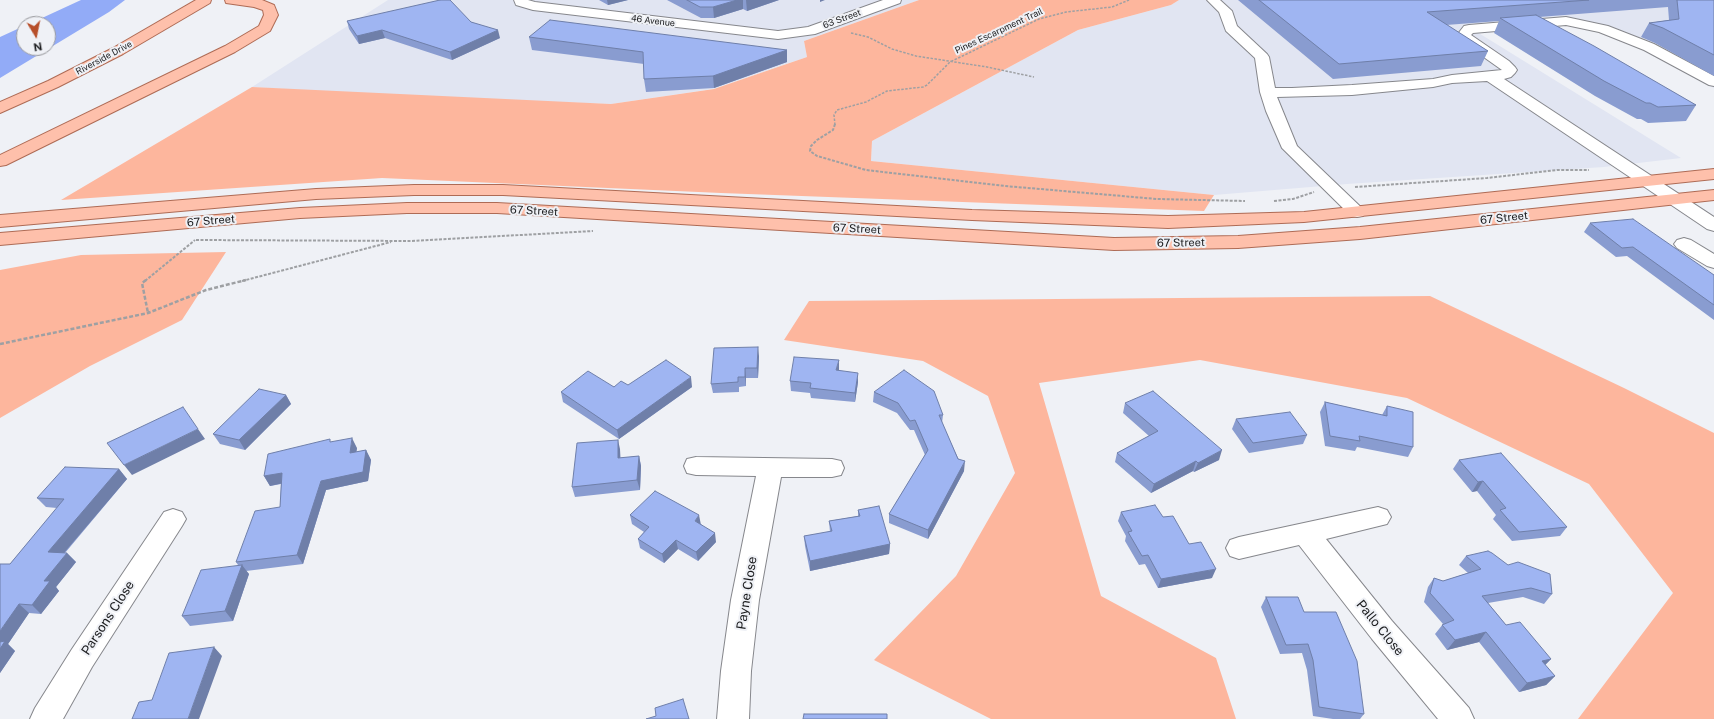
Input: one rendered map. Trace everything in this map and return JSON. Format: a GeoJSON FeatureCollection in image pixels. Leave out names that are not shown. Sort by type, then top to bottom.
{"type":"FeatureCollection","features":[{"type":"Feature","properties":{"kind":"main road","name":"Riverside Drive"},"geometry":{"type":"LineString","coordinates":[[0,108],[53,84],[112,54],[205,0]]}},
{"type":"Feature","properties":{"kind":"main road"},"geometry":{"type":"LineString","coordinates":[[0,161],[230,49],[265,28],[271,16],[268,8],[247,0],[231,0]]}},
{"type":"Feature","properties":{"kind":"main road","name":"67 Street"},"geometry":{"type":"LineString","coordinates":[[0,221],[316,194],[414,190],[503,190],[972,215],[1168,222],[1304,217],[1650,182],[1714,174]]}},
{"type":"Feature","properties":{"kind":"main road","name":"67 Street"},"geometry":{"type":"LineString","coordinates":[[0,239],[300,213],[407,208],[459,208],[505,209],[1114,244],[1238,242],[1360,233],[1714,195]]}},
{"type":"Feature","properties":{"kind":"street","name":"46 Avenue"},"geometry":{"type":"LineString","coordinates":[[520,0],[526,5],[543,8],[763,35],[788,35]]}},
{"type":"Feature","properties":{"kind":"street","name":"63 Street"},"geometry":{"type":"LineString","coordinates":[[788,35],[810,31],[895,0]]}},
{"type":"Feature","properties":{"kind":"street"},"geometry":{"type":"LineString","coordinates":[[1213,0],[1225,11],[1231,28],[1262,57],[1268,92],[1274,111],[1290,148],[1357,212]]}},
{"type":"Feature","properties":{"kind":"street"},"geometry":{"type":"LineString","coordinates":[[1268,92],[1292,93],[1352,90],[1433,83],[1452,79],[1506,74],[1510,70],[1504,64],[1468,40],[1464,35],[1471,28],[1556,21],[1574,22],[1603,29],[1649,47],[1714,82]]}},
{"type":"Feature","properties":{"kind":"street"},"geometry":{"type":"LineString","coordinates":[[1490,76],[1714,225]]}},
{"type":"Feature","properties":{"kind":"street"},"geometry":{"type":"LineString","coordinates":[[1684,244],[1714,262]]}},
{"type":"Feature","properties":{"kind":"street"},"geometry":{"type":"LineString","coordinates":[[696,466],[832,468]]}},
{"type":"Feature","properties":{"kind":"street","name":"Payne Close"},"geometry":{"type":"LineString","coordinates":[[733,719],[736,671],[745,600],[770,467]]}},
{"type":"Feature","properties":{"kind":"street"},"geometry":{"type":"LineString","coordinates":[[1239,548],[1378,517]]}},
{"type":"Feature","properties":{"kind":"street","name":"Parsons Close"},"geometry":{"type":"LineString","coordinates":[[46,719],[82,658],[173,520]]}},
{"type":"Feature","properties":{"kind":"street","name":"Pallo Close"},"geometry":{"type":"LineString","coordinates":[[1305,533],[1382,630],[1458,719]]}},
{"type":"Feature","properties":{"kind":"path","name":"Pines Escarpment Trail"},"geometry":{"type":"LineString","coordinates":[[1129,0],[1112,7],[1066,12],[1044,18],[950,62],[927,85],[923,87],[887,91],[866,102],[835,112],[833,130],[817,140],[811,148],[812,153],[866,170],[1005,186],[1173,200],[1248,201]]}},
{"type":"Feature","properties":{"kind":"path"},"geometry":{"type":"LineString","coordinates":[[850,32],[868,37],[892,49],[916,56],[987,67],[1034,77]]}},
{"type":"Feature","properties":{"kind":"path"},"geometry":{"type":"LineString","coordinates":[[1350,188],[1487,178],[1557,170],[1590,170]]}},
{"type":"Feature","properties":{"kind":"path"},"geometry":{"type":"LineString","coordinates":[[1268,201],[1293,199],[1317,191]]}},
{"type":"Feature","properties":{"kind":"path"},"geometry":{"type":"LineString","coordinates":[[148,313],[142,283],[195,240]]}},
{"type":"Feature","properties":{"kind":"path"},"geometry":{"type":"LineString","coordinates":[[0,344],[148,313],[206,290],[395,241]]}},
{"type":"Feature","properties":{"kind":"shaded area"},"geometry":{"type":"Polygon","coordinates":[[[388,0],[919,0],[804,41],[807,57],[713,89],[611,104],[415,97],[252,87],[388,0]]]}},
{"type":"Feature","properties":{"kind":"shaded area"},"geometry":{"type":"Polygon","coordinates":[[[919,0],[1179,0],[1171,5],[1078,30],[872,141],[871,161],[1214,195],[1204,211],[721,193],[382,178],[61,200],[252,87],[611,104],[714,89],[807,57],[804,41],[919,0]]]}},
{"type":"Feature","properties":{"kind":"shaded area"},"geometry":{"type":"Polygon","coordinates":[[[1179,0],[1714,0],[1714,88],[1635,46],[1603,33],[1567,24],[1477,32],[1681,158],[1604,167],[1347,184],[1214,195],[871,161],[872,141],[1078,30],[1171,5],[1179,0]]]}},
{"type":"Feature","properties":{"kind":"shaded area"},"geometry":{"type":"Polygon","coordinates":[[[226,252],[182,320],[90,366],[0,418],[0,270],[81,255],[226,252]]]}},
{"type":"Feature","properties":{"kind":"shaded area"},"geometry":{"type":"Polygon","coordinates":[[[1430,296],[1624,388],[1714,433],[1714,719],[1578,719],[1673,593],[1589,484],[1407,398],[1200,360],[1039,383],[1101,596],[1216,658],[1236,719],[991,719],[874,660],[956,576],[1015,473],[988,396],[923,361],[784,340],[809,301],[1430,296]]]}},
{"type":"Feature","properties":{"kind":"water"},"geometry":{"type":"Polygon","coordinates":[[[81,0],[125,0],[109,12],[56,44],[56,16],[46,16],[81,0]]]}},
{"type":"Feature","properties":{"kind":"water"},"geometry":{"type":"Polygon","coordinates":[[[16,30],[16,56],[36,56],[0,78],[0,37],[16,30]]]}},
{"type":"Feature","properties":{"kind":"building"},"geometry":{"type":"Polygon","coordinates":[[[440,0],[450,0],[471,22],[498,30],[450,52],[382,30],[357,36],[347,21],[440,0]]]}},
{"type":"Feature","properties":{"kind":"building"},"geometry":{"type":"Polygon","coordinates":[[[687,0],[737,0],[713,7],[700,7],[687,0]]]}},
{"type":"Feature","properties":{"kind":"building"},"geometry":{"type":"Polygon","coordinates":[[[1259,0],[1589,0],[1427,12],[1488,51],[1339,64],[1259,0]]]}},
{"type":"Feature","properties":{"kind":"building"},"geometry":{"type":"Polygon","coordinates":[[[1677,0],[1714,0],[1714,55],[1663,28],[1649,23],[1679,19],[1677,0]]]}},
{"type":"Feature","properties":{"kind":"building"},"geometry":{"type":"Polygon","coordinates":[[[1536,15],[1594,46],[1696,105],[1658,107],[1650,103],[1646,103],[1604,81],[1500,18],[1536,15]]]}},
{"type":"Feature","properties":{"kind":"building"},"geometry":{"type":"Polygon","coordinates":[[[550,20],[787,50],[713,76],[644,79],[643,52],[529,37],[550,20]]]}},
{"type":"Feature","properties":{"kind":"building"},"geometry":{"type":"Polygon","coordinates":[[[1633,219],[1714,275],[1714,305],[1633,247],[1622,248],[1590,223],[1633,219]]]}},
{"type":"Feature","properties":{"kind":"building"},"geometry":{"type":"Polygon","coordinates":[[[758,347],[757,368],[745,368],[745,377],[738,377],[738,382],[711,384],[714,348],[758,347]]]}},
{"type":"Feature","properties":{"kind":"building"},"geometry":{"type":"Polygon","coordinates":[[[794,357],[839,360],[836,370],[858,373],[855,393],[810,388],[811,383],[790,381],[794,357]]]}},
{"type":"Feature","properties":{"kind":"building"},"geometry":{"type":"Polygon","coordinates":[[[666,360],[691,377],[617,430],[561,392],[588,371],[614,387],[621,381],[628,385],[666,360]]]}},
{"type":"Feature","properties":{"kind":"building"},"geometry":{"type":"Polygon","coordinates":[[[904,370],[934,391],[943,415],[939,415],[958,459],[965,461],[928,530],[889,514],[928,450],[915,420],[910,421],[898,403],[874,392],[904,370]]]}},
{"type":"Feature","properties":{"kind":"building"},"geometry":{"type":"Polygon","coordinates":[[[259,389],[286,395],[239,440],[213,434],[259,389]]]}},
{"type":"Feature","properties":{"kind":"building"},"geometry":{"type":"Polygon","coordinates":[[[1153,391],[1222,450],[1198,463],[1196,461],[1154,484],[1117,453],[1158,431],[1125,403],[1153,391]]]}},
{"type":"Feature","properties":{"kind":"building"},"geometry":{"type":"Polygon","coordinates":[[[1325,402],[1387,416],[1387,406],[1413,412],[1413,447],[1359,436],[1360,441],[1330,436],[1325,402]]]}},
{"type":"Feature","properties":{"kind":"building"},"geometry":{"type":"Polygon","coordinates":[[[183,407],[198,429],[124,465],[107,443],[183,407]]]}},
{"type":"Feature","properties":{"kind":"building"},"geometry":{"type":"Polygon","coordinates":[[[1290,412],[1307,435],[1253,443],[1236,419],[1290,412]]]}},
{"type":"Feature","properties":{"kind":"building"},"geometry":{"type":"Polygon","coordinates":[[[352,438],[350,453],[366,450],[363,472],[321,481],[297,555],[236,562],[255,511],[280,507],[282,473],[264,476],[268,454],[330,439],[330,442],[352,438]]]}},
{"type":"Feature","properties":{"kind":"building"},"geometry":{"type":"Polygon","coordinates":[[[618,440],[618,458],[639,456],[637,480],[572,487],[577,443],[618,440]]]}},
{"type":"Feature","properties":{"kind":"building"},"geometry":{"type":"Polygon","coordinates":[[[1501,453],[1567,527],[1519,532],[1500,510],[1506,508],[1483,481],[1478,482],[1459,460],[1501,453]]]}},
{"type":"Feature","properties":{"kind":"building"},"geometry":{"type":"Polygon","coordinates":[[[65,467],[119,469],[48,552],[67,553],[44,581],[50,581],[32,605],[19,604],[0,631],[0,564],[10,564],[64,499],[37,498],[65,467]]]}},
{"type":"Feature","properties":{"kind":"building"},"geometry":{"type":"Polygon","coordinates":[[[655,491],[699,515],[695,521],[715,533],[696,552],[676,540],[662,554],[638,539],[649,527],[630,515],[655,491]]]}},
{"type":"Feature","properties":{"kind":"building"},"geometry":{"type":"Polygon","coordinates":[[[1155,505],[1163,517],[1173,516],[1189,544],[1201,542],[1216,569],[1161,579],[1148,555],[1142,556],[1128,532],[1132,531],[1121,512],[1155,505]]]}},
{"type":"Feature","properties":{"kind":"building"},"geometry":{"type":"Polygon","coordinates":[[[879,506],[890,544],[810,561],[804,536],[832,531],[829,521],[860,516],[858,510],[879,506]]]}},
{"type":"Feature","properties":{"kind":"building"},"geometry":{"type":"Polygon","coordinates":[[[1488,551],[1508,565],[1518,562],[1550,574],[1552,594],[1531,588],[1482,596],[1506,625],[1520,622],[1551,659],[1542,661],[1555,676],[1527,683],[1486,632],[1455,640],[1442,625],[1454,620],[1430,593],[1434,578],[1443,581],[1481,569],[1466,556],[1488,551]]]}},
{"type":"Feature","properties":{"kind":"building"},"geometry":{"type":"Polygon","coordinates":[[[242,565],[225,611],[182,616],[201,570],[242,565]]]}},
{"type":"Feature","properties":{"kind":"building"},"geometry":{"type":"Polygon","coordinates":[[[1266,597],[1298,597],[1304,612],[1336,612],[1357,661],[1364,714],[1319,707],[1313,660],[1308,644],[1286,645],[1266,597]]]}},
{"type":"Feature","properties":{"kind":"building"},"geometry":{"type":"Polygon","coordinates":[[[5,641],[0,649],[0,642],[5,641]]]}},
{"type":"Feature","properties":{"kind":"building"},"geometry":{"type":"Polygon","coordinates":[[[214,647],[188,719],[132,719],[139,702],[152,700],[169,653],[214,647]]]}},
{"type":"Feature","properties":{"kind":"building"},"geometry":{"type":"Polygon","coordinates":[[[683,699],[689,719],[646,719],[656,716],[655,708],[683,699]]]}},
{"type":"Feature","properties":{"kind":"building"},"geometry":{"type":"Polygon","coordinates":[[[804,714],[887,714],[887,719],[803,719],[804,714]]]}}]}
